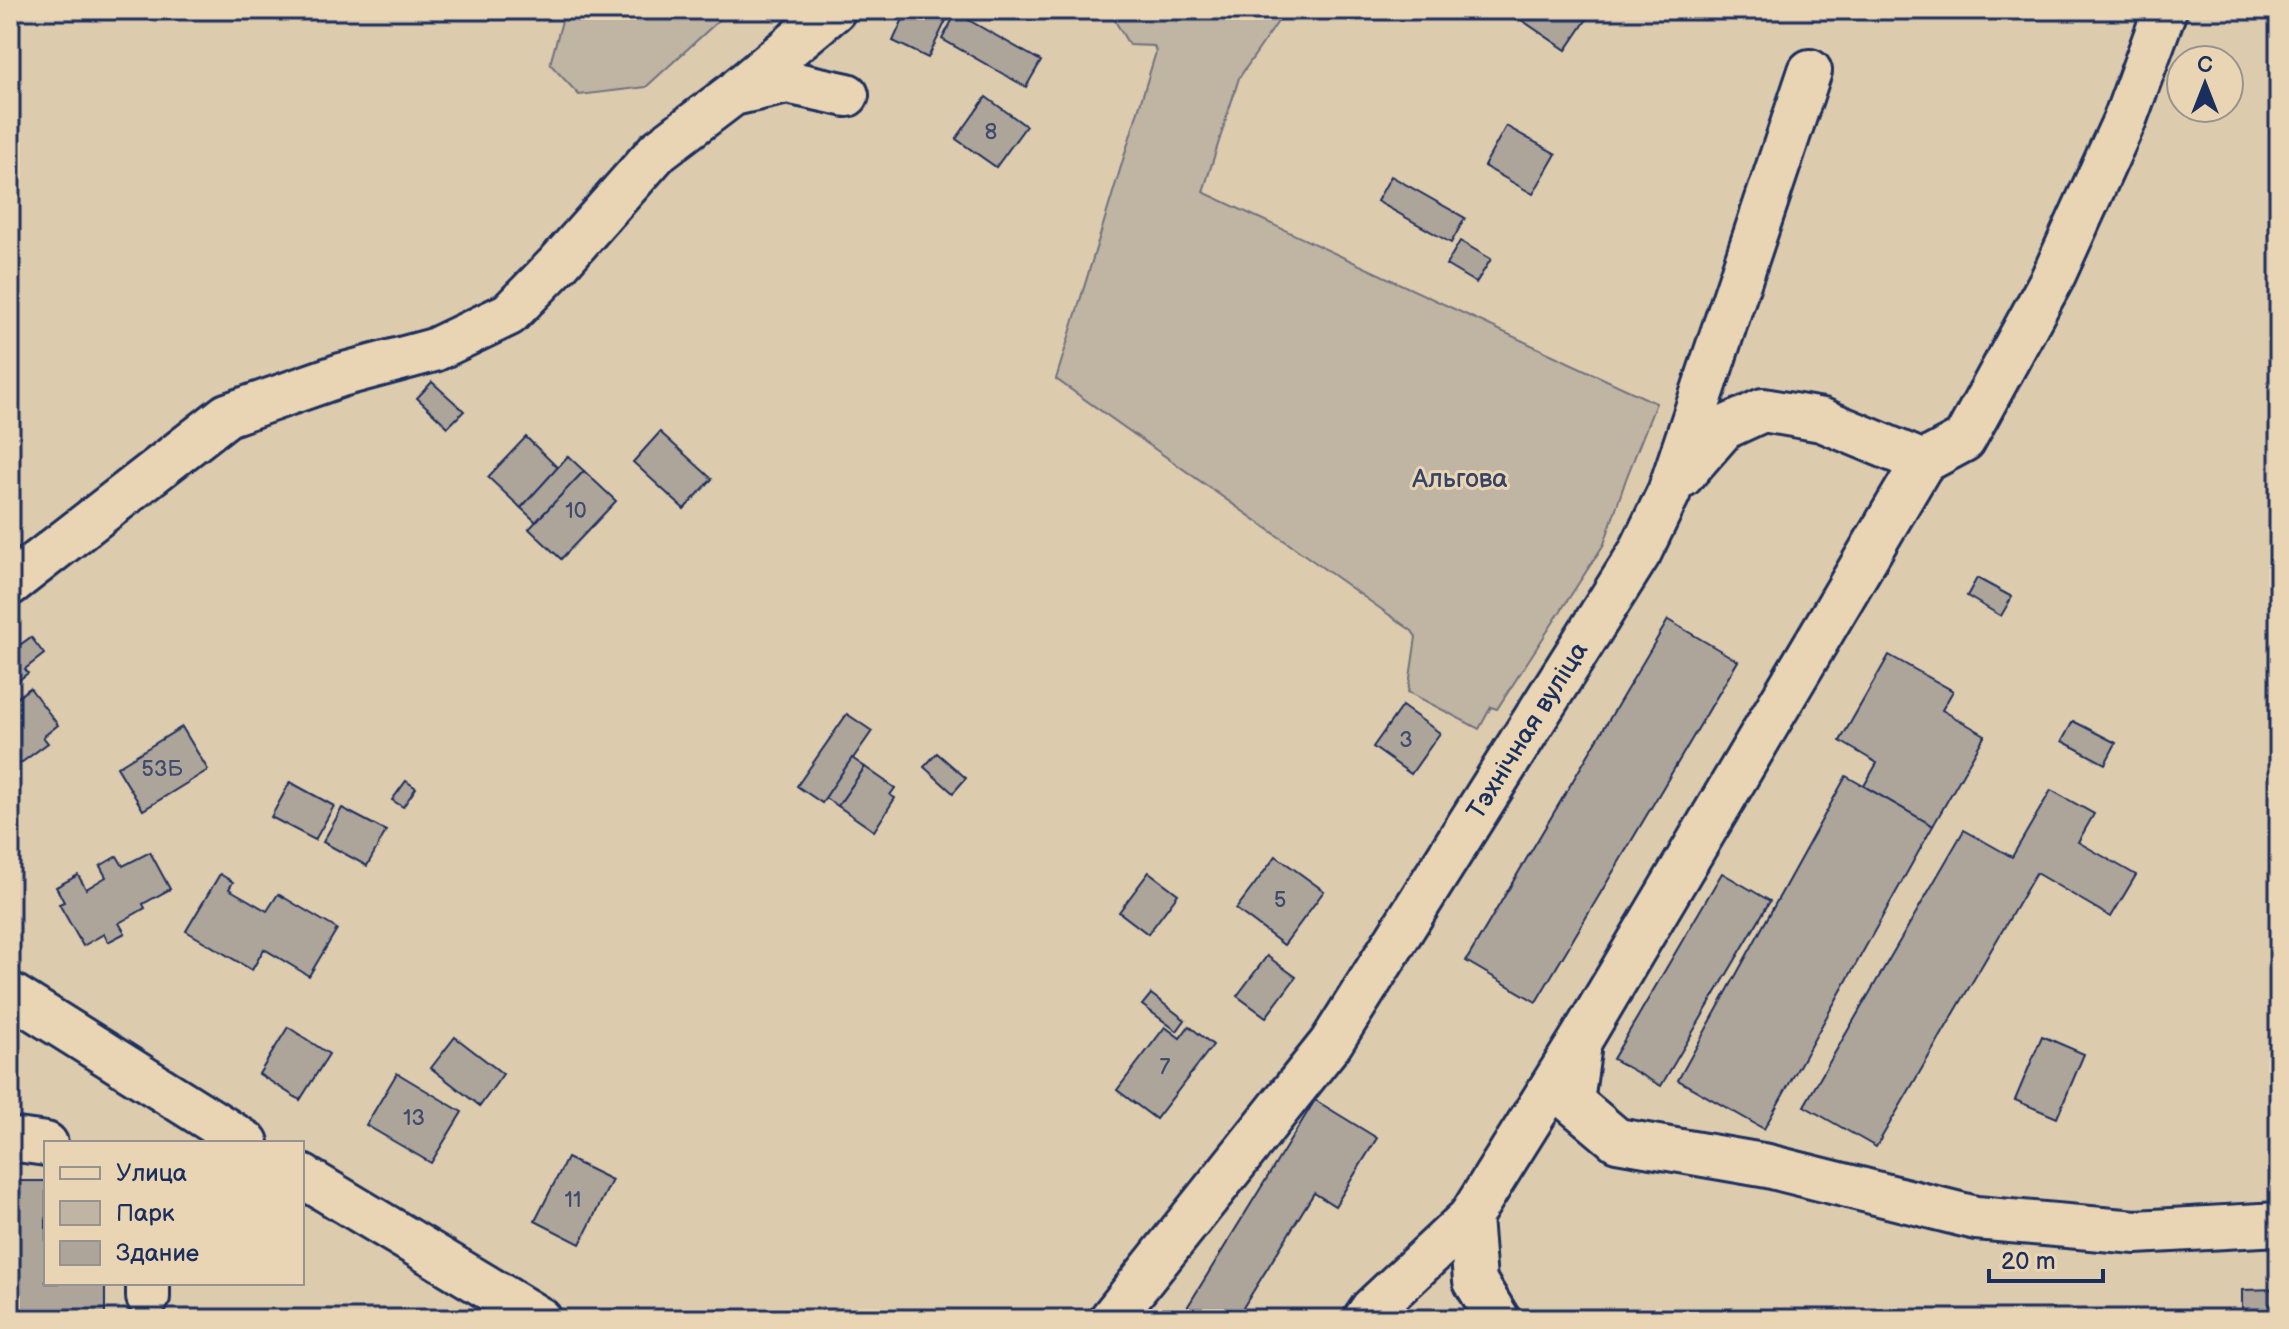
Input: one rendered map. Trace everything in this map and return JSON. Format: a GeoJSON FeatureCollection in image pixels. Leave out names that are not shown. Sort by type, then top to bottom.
{"type":"FeatureCollection","features":[{"type":"Feature","properties":{"kind":"street"},"geometry":{"type":"LineString","coordinates":[[10,584],[227,415],[341,375],[434,350],[509,314],[558,264],[658,151],[733,94],[834,10]]}},
{"type":"Feature","properties":{"kind":"street"},"geometry":{"type":"LineString","coordinates":[[1365,1319],[1470,1217],[1580,1041],[1923,462],[1964,440],[2052,279],[2125,119],[2165,10]]}},
{"type":"Feature","properties":{"kind":"street","name":"Тэхнічная вуліца"},"geometry":{"type":"LineString","coordinates":[[1111,1319],[1331,1043],[1640,552],[1669,492],[1810,71]]}},
{"type":"Feature","properties":{"kind":"street"},"geometry":{"type":"LineString","coordinates":[[733,94],[787,82],[847,95]]}},
{"type":"Feature","properties":{"kind":"street"},"geometry":{"type":"LineString","coordinates":[[1669,492],[1724,428],[1763,410],[1822,420],[1923,462]]}},
{"type":"Feature","properties":{"kind":"street"},"geometry":{"type":"LineString","coordinates":[[10,994],[244,1141]]}},
{"type":"Feature","properties":{"kind":"street"},"geometry":{"type":"LineString","coordinates":[[1580,1041],[1572,1102],[1617,1140],[1768,1166],[1976,1218],[2136,1232],[2279,1224]]}},
{"type":"Feature","properties":{"kind":"street"},"geometry":{"type":"LineString","coordinates":[[10,1139],[44,1144]]}},
{"type":"Feature","properties":{"kind":"street"},"geometry":{"type":"LineString","coordinates":[[304,1177],[540,1319]]}},
{"type":"Feature","properties":{"kind":"street"},"geometry":{"type":"LineString","coordinates":[[1470,1217],[1475,1281],[1498,1319]]}},
{"type":"Feature","properties":{"kind":"green space"},"geometry":{"type":"Polygon","coordinates":[[[565,10],[728,10],[646,87],[579,95],[550,64],[565,10]]]}},
{"type":"Feature","properties":{"kind":"green space","name":"Альгова"},"geometry":{"type":"Polygon","coordinates":[[[1114,10],[1286,10],[1239,78],[1203,192],[1656,403],[1604,544],[1497,709],[1491,707],[1479,729],[1408,692],[1416,637],[1412,631],[1056,379],[1156,52],[1154,46],[1129,45],[1114,19],[1114,10]]]}},
{"type":"Feature","properties":{"kind":"building"},"geometry":{"type":"Polygon","coordinates":[[[907,10],[951,10],[928,58],[893,41],[907,10]]]}},
{"type":"Feature","properties":{"kind":"building"},"geometry":{"type":"Polygon","coordinates":[[[1522,10],[1593,10],[1566,50],[1517,17],[1522,10]]]}},
{"type":"Feature","properties":{"kind":"building"},"geometry":{"type":"Polygon","coordinates":[[[956,13],[1041,61],[1026,87],[942,39],[956,13]]]}},
{"type":"Feature","properties":{"kind":"building"},"geometry":{"type":"Polygon","coordinates":[[[986,97],[1026,126],[996,167],[956,139],[986,97]]]}},
{"type":"Feature","properties":{"kind":"building"},"geometry":{"type":"Polygon","coordinates":[[[1506,126],[1556,154],[1533,194],[1484,166],[1506,126]]]}},
{"type":"Feature","properties":{"kind":"building"},"geometry":{"type":"Polygon","coordinates":[[[1391,176],[1465,218],[1451,243],[1377,201],[1391,176]]]}},
{"type":"Feature","properties":{"kind":"building"},"geometry":{"type":"Polygon","coordinates":[[[1460,241],[1491,259],[1476,283],[1446,265],[1460,241]]]}},
{"type":"Feature","properties":{"kind":"building"},"geometry":{"type":"Polygon","coordinates":[[[432,382],[464,411],[448,427],[417,398],[432,382]]]}},
{"type":"Feature","properties":{"kind":"building"},"geometry":{"type":"Polygon","coordinates":[[[660,432],[712,479],[684,509],[633,462],[660,432]]]}},
{"type":"Feature","properties":{"kind":"building"},"geometry":{"type":"Polygon","coordinates":[[[526,437],[558,468],[521,508],[488,477],[526,437]]]}},
{"type":"Feature","properties":{"kind":"building"},"geometry":{"type":"Polygon","coordinates":[[[568,456],[584,471],[536,522],[521,508],[568,456]]]}},
{"type":"Feature","properties":{"kind":"building"},"geometry":{"type":"Polygon","coordinates":[[[584,471],[616,501],[561,559],[529,529],[584,471]]]}},
{"type":"Feature","properties":{"kind":"building"},"geometry":{"type":"Polygon","coordinates":[[[10,475],[18,506],[10,508],[10,475]]]}},
{"type":"Feature","properties":{"kind":"building"},"geometry":{"type":"Polygon","coordinates":[[[1977,578],[2012,597],[2001,616],[1967,596],[1977,578]]]}},
{"type":"Feature","properties":{"kind":"building"},"geometry":{"type":"Polygon","coordinates":[[[1668,620],[1738,661],[1536,1002],[1466,961],[1668,620]]]}},
{"type":"Feature","properties":{"kind":"building"},"geometry":{"type":"Polygon","coordinates":[[[31,637],[44,654],[25,669],[28,673],[10,687],[10,652],[31,637]]]}},
{"type":"Feature","properties":{"kind":"building"},"geometry":{"type":"Polygon","coordinates":[[[1889,655],[1953,691],[1942,710],[1985,735],[1933,826],[1864,786],[1877,763],[1840,741],[1889,655]]]}},
{"type":"Feature","properties":{"kind":"building"},"geometry":{"type":"Polygon","coordinates":[[[30,688],[58,725],[43,737],[48,743],[10,771],[10,703],[30,688]]]}},
{"type":"Feature","properties":{"kind":"building"},"geometry":{"type":"Polygon","coordinates":[[[1402,706],[1440,733],[1411,774],[1373,747],[1402,706]]]}},
{"type":"Feature","properties":{"kind":"building"},"geometry":{"type":"Polygon","coordinates":[[[847,714],[872,731],[822,803],[797,786],[847,714]]]}},
{"type":"Feature","properties":{"kind":"building"},"geometry":{"type":"Polygon","coordinates":[[[2073,721],[2116,743],[2105,764],[2062,741],[2073,721]]]}},
{"type":"Feature","properties":{"kind":"building"},"geometry":{"type":"Polygon","coordinates":[[[182,727],[208,770],[143,810],[117,767],[182,727]]]}},
{"type":"Feature","properties":{"kind":"building"},"geometry":{"type":"Polygon","coordinates":[[[937,753],[966,778],[953,793],[924,767],[937,753]]]}},
{"type":"Feature","properties":{"kind":"building"},"geometry":{"type":"Polygon","coordinates":[[[852,758],[865,767],[838,806],[825,798],[852,758]]]}},
{"type":"Feature","properties":{"kind":"building"},"geometry":{"type":"Polygon","coordinates":[[[865,767],[895,788],[890,795],[895,798],[874,831],[838,806],[865,767]]]}},
{"type":"Feature","properties":{"kind":"building"},"geometry":{"type":"Polygon","coordinates":[[[1846,776],[1933,826],[1764,1129],[1678,1080],[1846,776]]]}},
{"type":"Feature","properties":{"kind":"building"},"geometry":{"type":"Polygon","coordinates":[[[406,781],[416,788],[403,807],[392,800],[406,781]]]}},
{"type":"Feature","properties":{"kind":"building"},"geometry":{"type":"Polygon","coordinates":[[[290,782],[334,806],[315,840],[271,817],[290,782]]]}},
{"type":"Feature","properties":{"kind":"building"},"geometry":{"type":"Polygon","coordinates":[[[2051,790],[2094,814],[2078,842],[2136,875],[2111,917],[2036,873],[1876,1147],[1804,1106],[1964,830],[2012,857],[2051,790]]]}},
{"type":"Feature","properties":{"kind":"building"},"geometry":{"type":"Polygon","coordinates":[[[342,808],[386,831],[367,866],[323,842],[342,808]]]}},
{"type":"Feature","properties":{"kind":"building"},"geometry":{"type":"Polygon","coordinates":[[[150,852],[170,889],[143,904],[145,908],[119,923],[125,933],[108,942],[104,934],[83,946],[59,904],[64,902],[56,887],[78,875],[86,889],[106,877],[100,866],[117,856],[123,866],[150,852]]]}},
{"type":"Feature","properties":{"kind":"building"},"geometry":{"type":"Polygon","coordinates":[[[1276,856],[1324,891],[1284,945],[1236,909],[1276,856]]]}},
{"type":"Feature","properties":{"kind":"building"},"geometry":{"type":"Polygon","coordinates":[[[1149,872],[1178,894],[1148,934],[1119,912],[1149,872]]]}},
{"type":"Feature","properties":{"kind":"building"},"geometry":{"type":"Polygon","coordinates":[[[1722,873],[1770,901],[1661,1086],[1613,1059],[1722,873]]]}},
{"type":"Feature","properties":{"kind":"building"},"geometry":{"type":"Polygon","coordinates":[[[220,874],[233,882],[229,889],[267,911],[278,894],[337,929],[309,976],[264,949],[252,970],[186,931],[220,874]]]}},
{"type":"Feature","properties":{"kind":"building"},"geometry":{"type":"Polygon","coordinates":[[[1267,956],[1296,977],[1266,1017],[1237,996],[1267,956]]]}},
{"type":"Feature","properties":{"kind":"building"},"geometry":{"type":"Polygon","coordinates":[[[1151,994],[1185,1020],[1177,1031],[1142,1005],[1151,994]]]}},
{"type":"Feature","properties":{"kind":"building"},"geometry":{"type":"Polygon","coordinates":[[[1189,1026],[1213,1045],[1156,1119],[1117,1090],[1165,1027],[1180,1038],[1189,1026]]]}},
{"type":"Feature","properties":{"kind":"building"},"geometry":{"type":"Polygon","coordinates":[[[288,1027],[329,1054],[300,1100],[259,1074],[288,1027]]]}},
{"type":"Feature","properties":{"kind":"building"},"geometry":{"type":"Polygon","coordinates":[[[2042,1036],[2084,1054],[2057,1118],[2015,1100],[2042,1036]]]}},
{"type":"Feature","properties":{"kind":"building"},"geometry":{"type":"Polygon","coordinates":[[[455,1037],[503,1074],[480,1106],[431,1068],[455,1037]]]}},
{"type":"Feature","properties":{"kind":"building"},"geometry":{"type":"Polygon","coordinates":[[[397,1073],[462,1112],[431,1163],[366,1125],[397,1073]]]}},
{"type":"Feature","properties":{"kind":"building"},"geometry":{"type":"Polygon","coordinates":[[[1315,1100],[1377,1138],[1335,1206],[1314,1193],[1236,1319],[1180,1319],[1315,1100]]]}},
{"type":"Feature","properties":{"kind":"building"},"geometry":{"type":"Polygon","coordinates":[[[567,1158],[612,1180],[580,1244],[535,1221],[567,1158]]]}},
{"type":"Feature","properties":{"kind":"building"},"geometry":{"type":"Polygon","coordinates":[[[10,1181],[44,1181],[44,1285],[117,1286],[105,1286],[105,1319],[10,1319],[10,1181]]]}},
{"type":"Feature","properties":{"kind":"building"},"geometry":{"type":"Polygon","coordinates":[[[2279,1289],[2279,1319],[2242,1319],[2242,1290],[2279,1289]]]}}]}
